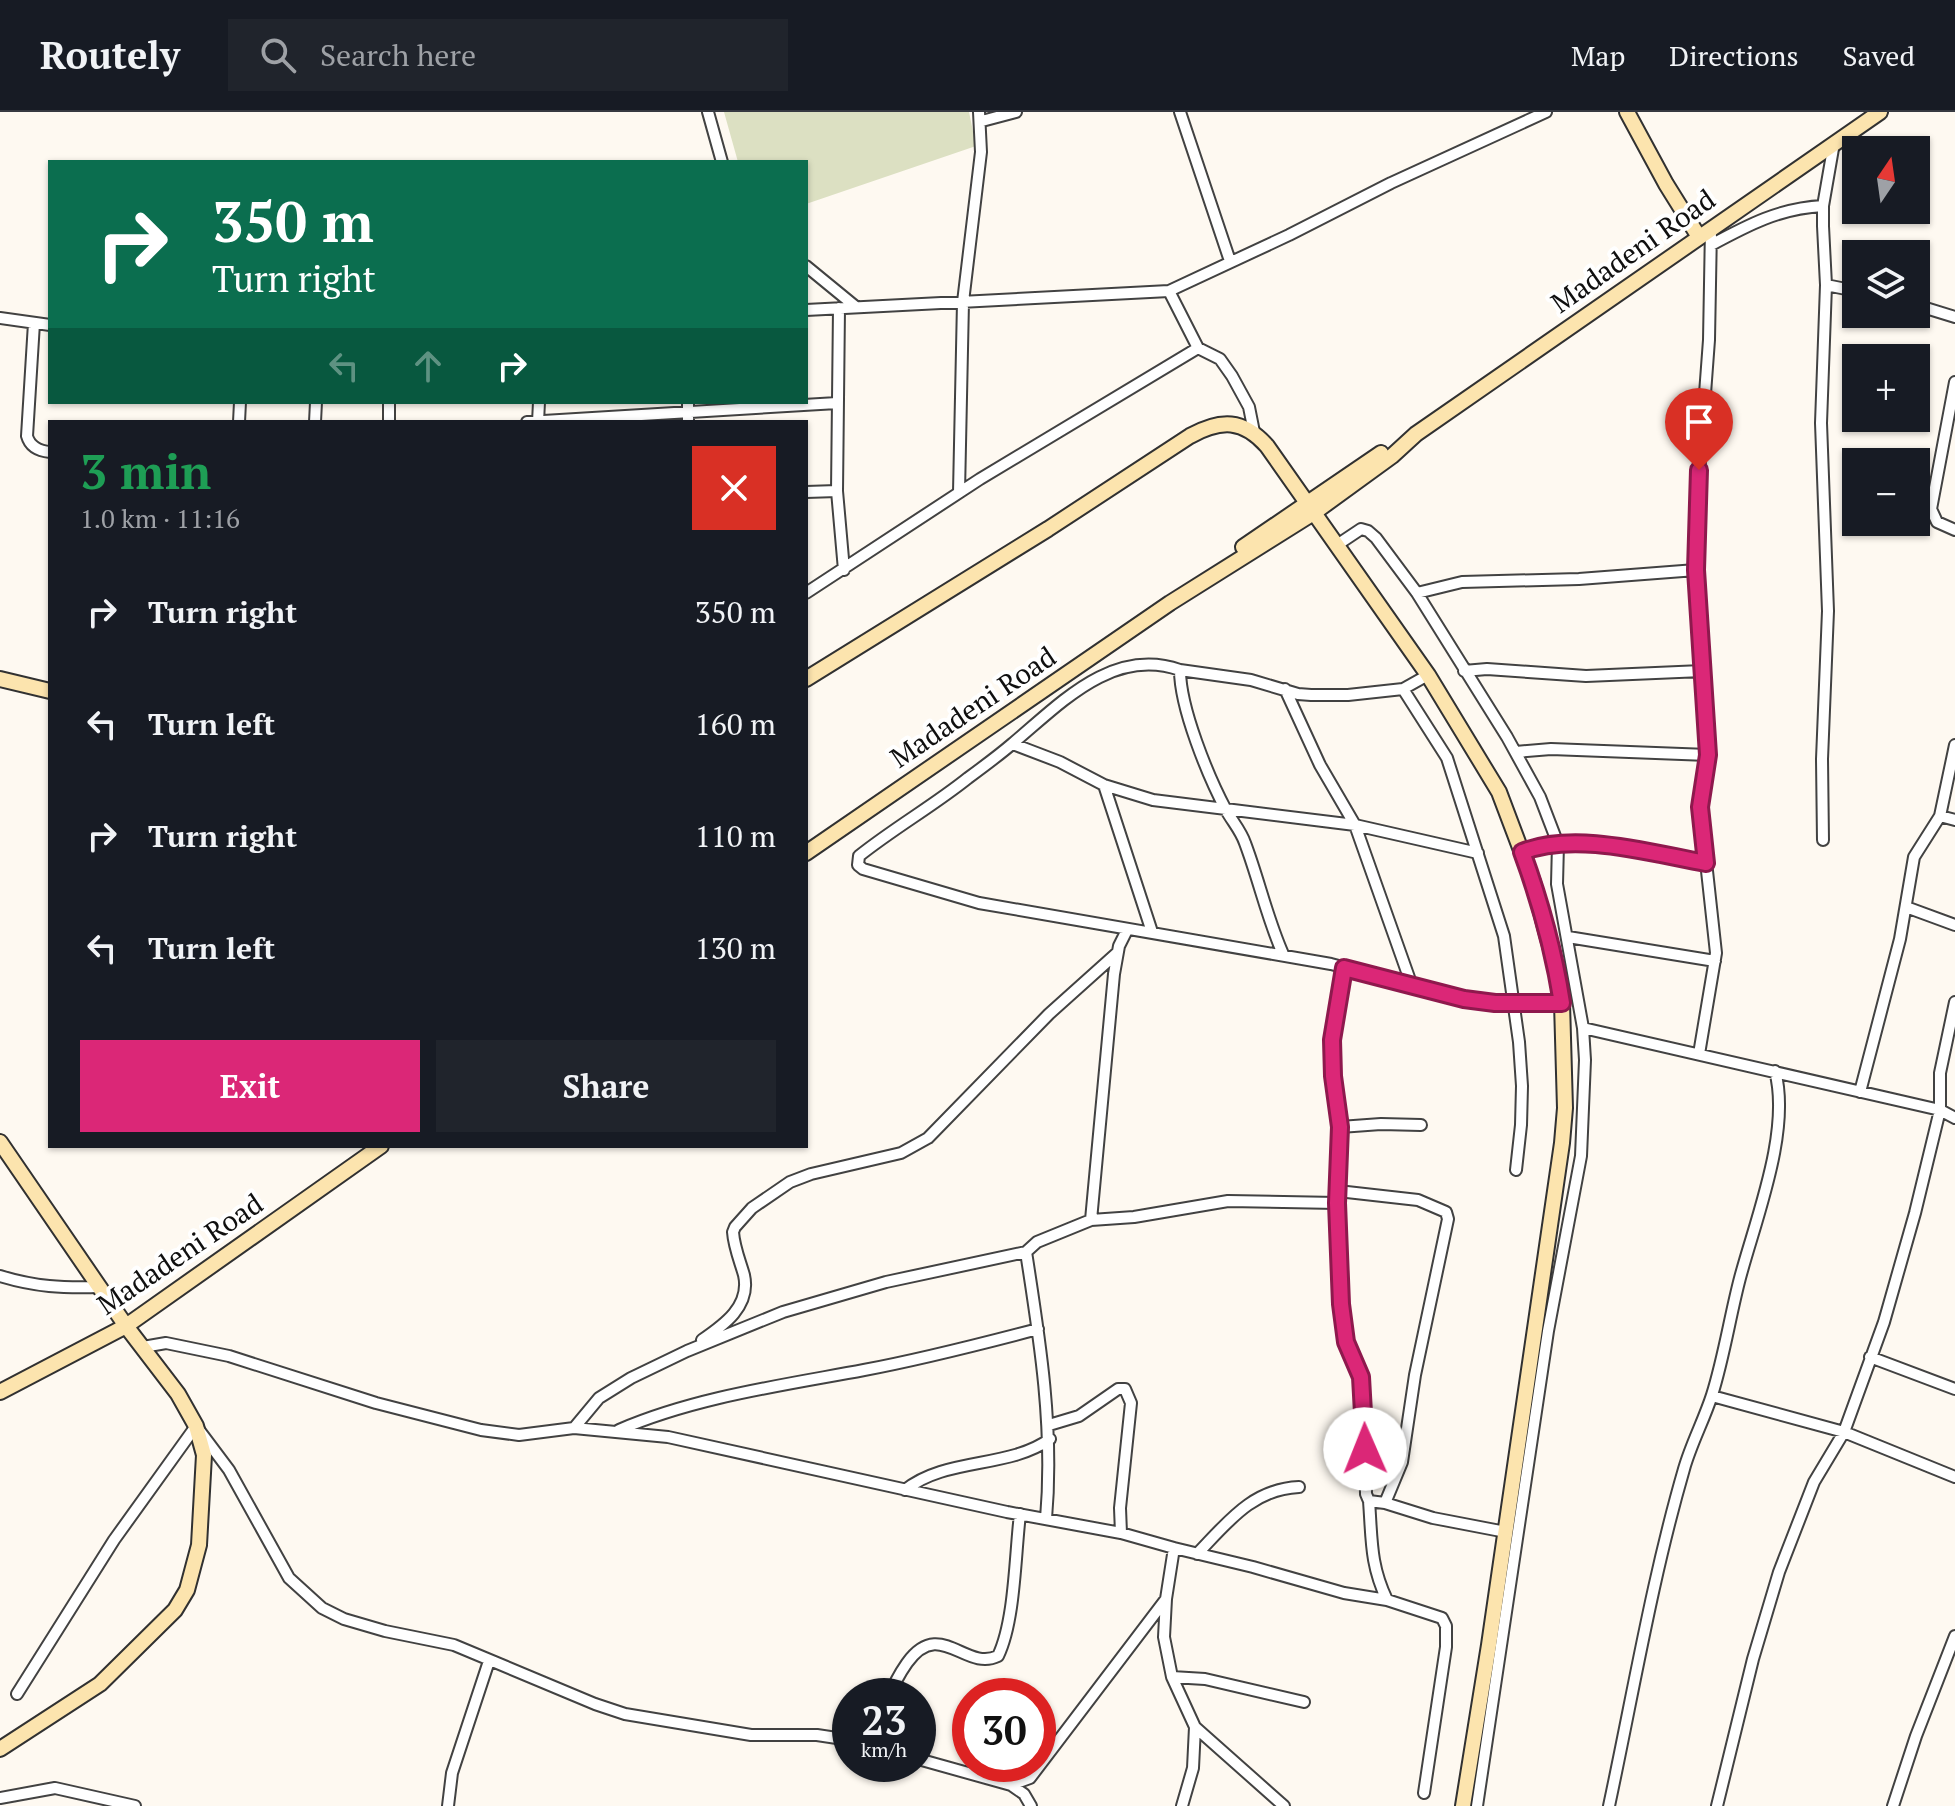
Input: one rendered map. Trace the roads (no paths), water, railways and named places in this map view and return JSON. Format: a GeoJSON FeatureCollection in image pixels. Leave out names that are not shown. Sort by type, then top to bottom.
{"type":"FeatureCollection","features":[{"type":"Feature","properties":{"kind":"street"},"geometry":{"type":"LineString","coordinates":[[708,112],[721,160]]}},
{"type":"Feature","properties":{"kind":"street"},"geometry":{"type":"LineString","coordinates":[[959,492],[963,302],[978,186],[980,117],[1016,112]]}},
{"type":"Feature","properties":{"kind":"street"},"geometry":{"type":"LineString","coordinates":[[1180,112],[1230,261]]}},
{"type":"Feature","properties":{"kind":"street"},"geometry":{"type":"LineString","coordinates":[[808,310],[1169,291],[1289,235],[1518,118],[1546,112]]}},
{"type":"Feature","properties":{"kind":"street"},"geometry":{"type":"LineString","coordinates":[[1627,112],[1666,184],[1707,237],[1709,340],[1697,501],[1696,570],[1708,755],[1700,807],[1715,961],[1699,1054]]}},
{"type":"Feature","properties":{"kind":"street","name":"Madadeni Road"},"geometry":{"type":"LineString","coordinates":[[810,847],[1392,456],[1416,434],[1707,237],[1880,112]]}},
{"type":"Feature","properties":{"kind":"street"},"geometry":{"type":"LineString","coordinates":[[1823,840],[1822,759],[1828,611],[1821,396],[1826,285],[1823,206],[1834,143]]}},
{"type":"Feature","properties":{"kind":"street"},"geometry":{"type":"LineString","coordinates":[[1707,237],[1767,216],[1801,207],[1823,206]]}},
{"type":"Feature","properties":{"kind":"street"},"geometry":{"type":"LineString","coordinates":[[808,268],[856,307]]}},
{"type":"Feature","properties":{"kind":"street"},"geometry":{"type":"LineString","coordinates":[[1826,285],[1842,288]]}},
{"type":"Feature","properties":{"kind":"street"},"geometry":{"type":"LineString","coordinates":[[1169,291],[1198,348],[1225,364],[1249,407],[1254,432],[1312,507],[1428,675],[1499,792],[1539,904],[1558,976],[1562,1003],[1565,1108],[1562,1143],[1506,1532],[1502,1602],[1477,1806]]}},
{"type":"Feature","properties":{"kind":"street"},"geometry":{"type":"LineString","coordinates":[[839,308],[837,491],[844,570]]}},
{"type":"Feature","properties":{"kind":"street"},"geometry":{"type":"LineString","coordinates":[[1930,309],[1955,317]]}},
{"type":"Feature","properties":{"kind":"street"},"geometry":{"type":"LineString","coordinates":[[0,318],[48,325]]}},
{"type":"Feature","properties":{"kind":"street"},"geometry":{"type":"LineString","coordinates":[[34,323],[27,436],[29,443],[48,452]]}},
{"type":"Feature","properties":{"kind":"street"},"geometry":{"type":"LineString","coordinates":[[808,592],[959,492],[1198,348]]}},
{"type":"Feature","properties":{"kind":"street"},"geometry":{"type":"LineString","coordinates":[[1955,382],[1931,509],[1937,522],[1955,530]]}},
{"type":"Feature","properties":{"kind":"street"},"geometry":{"type":"LineString","coordinates":[[613,420],[688,418],[837,403]]}},
{"type":"Feature","properties":{"kind":"street"},"geometry":{"type":"LineString","coordinates":[[808,678],[1201,430],[1231,424],[1254,432]]}},
{"type":"Feature","properties":{"kind":"street"},"geometry":{"type":"LineString","coordinates":[[808,492],[837,491]]}},
{"type":"Feature","properties":{"kind":"street"},"geometry":{"type":"LineString","coordinates":[[1337,545],[1358,530],[1368,531],[1417,593],[1516,752],[1540,797],[1558,844],[1557,884],[1583,1028],[1585,1060],[1581,1156],[1463,1806]]}},
{"type":"Feature","properties":{"kind":"street"},"geometry":{"type":"LineString","coordinates":[[1417,593],[1462,582],[1579,579],[1696,570]]}},
{"type":"Feature","properties":{"kind":"street"},"geometry":{"type":"LineString","coordinates":[[1428,675],[1403,689],[1348,695],[1298,694],[1235,677],[1180,670],[1162,663],[1142,663],[1102,676],[1057,704],[1013,744],[966,780],[879,840],[859,856],[858,865],[979,903],[1283,954],[1464,999],[1514,1004],[1562,1003]]}},
{"type":"Feature","properties":{"kind":"street"},"geometry":{"type":"LineString","coordinates":[[1464,671],[1487,669],[1586,676],[1702,671]]}},
{"type":"Feature","properties":{"kind":"street"},"geometry":{"type":"LineString","coordinates":[[1180,670],[1184,702],[1225,808],[1244,840],[1283,954]]}},
{"type":"Feature","properties":{"kind":"street"},"geometry":{"type":"LineString","coordinates":[[0,679],[48,691]]}},
{"type":"Feature","properties":{"kind":"street"},"geometry":{"type":"LineString","coordinates":[[1285,689],[1320,765],[1355,825],[1412,986]]}},
{"type":"Feature","properties":{"kind":"street"},"geometry":{"type":"LineString","coordinates":[[1403,689],[1447,758],[1504,936],[1522,1086],[1516,1170]]}},
{"type":"Feature","properties":{"kind":"street"},"geometry":{"type":"LineString","coordinates":[[1013,744],[1060,762],[1104,785],[1175,805],[1225,808],[1355,825],[1478,853]]}},
{"type":"Feature","properties":{"kind":"street"},"geometry":{"type":"LineString","coordinates":[[1860,1092],[1906,907],[1914,857],[1940,816],[1955,745]]}},
{"type":"Feature","properties":{"kind":"street"},"geometry":{"type":"LineString","coordinates":[[1516,752],[1551,749],[1708,755]]}},
{"type":"Feature","properties":{"kind":"street"},"geometry":{"type":"LineString","coordinates":[[1104,785],[1152,932]]}},
{"type":"Feature","properties":{"kind":"street"},"geometry":{"type":"LineString","coordinates":[[1940,816],[1955,820]]}},
{"type":"Feature","properties":{"kind":"street"},"geometry":{"type":"LineString","coordinates":[[1522,852],[1534,847],[1582,842],[1706,863]]}},
{"type":"Feature","properties":{"kind":"street"},"geometry":{"type":"LineString","coordinates":[[1906,907],[1955,925]]}},
{"type":"Feature","properties":{"kind":"street"},"geometry":{"type":"LineString","coordinates":[[1091,1220],[1118,953],[1127,930]]}},
{"type":"Feature","properties":{"kind":"street"},"geometry":{"type":"LineString","coordinates":[[1568,937],[1715,961]]}},
{"type":"Feature","properties":{"kind":"street"},"geometry":{"type":"LineString","coordinates":[[687,1351],[732,1317],[743,1300],[745,1281],[733,1232],[752,1208],[790,1182],[811,1174],[901,1153],[928,1138],[1049,1014],[1118,953]]}},
{"type":"Feature","properties":{"kind":"street"},"geometry":{"type":"LineString","coordinates":[[1344,968],[1332,1040],[1340,1127],[1338,1197],[1342,1317],[1346,1342],[1358,1368],[1364,1394],[1364,1483],[1369,1501],[1372,1560],[1387,1600]]}},
{"type":"Feature","properties":{"kind":"street"},"geometry":{"type":"LineString","coordinates":[[1717,1806],[1753,1659],[1779,1572],[1814,1482],[1844,1432],[1884,1322],[1940,1110],[1940,1073],[1955,1002]]}},
{"type":"Feature","properties":{"kind":"street"},"geometry":{"type":"LineString","coordinates":[[1583,1028],[1940,1110],[1955,1118]]}},
{"type":"Feature","properties":{"kind":"street"},"geometry":{"type":"LineString","coordinates":[[1609,1806],[1658,1568],[1685,1466],[1712,1396],[1760,1212],[1779,1111],[1779,1085],[1775,1071]]}},
{"type":"Feature","properties":{"kind":"street"},"geometry":{"type":"LineString","coordinates":[[1340,1127],[1421,1125]]}},
{"type":"Feature","properties":{"kind":"street"},"geometry":{"type":"LineString","coordinates":[[0,1142],[229,1470],[289,1578],[322,1608],[344,1619],[385,1631],[447,1643],[625,1714],[751,1735],[832,1737]]}},
{"type":"Feature","properties":{"kind":"street","name":"Madadeni Road"},"geometry":{"type":"LineString","coordinates":[[0,1392],[126,1326],[378,1148]]}},
{"type":"Feature","properties":{"kind":"street"},"geometry":{"type":"LineString","coordinates":[[574,1428],[599,1398],[610,1390],[687,1351],[783,1312],[886,1282],[1026,1252],[1037,1242],[1091,1220],[1134,1217],[1228,1201],[1338,1197],[1418,1200],[1446,1212],[1448,1219],[1415,1375],[1402,1462],[1385,1503]]}},
{"type":"Feature","properties":{"kind":"street"},"geometry":{"type":"LineString","coordinates":[[1026,1252],[1049,1425],[1046,1519]]}},
{"type":"Feature","properties":{"kind":"street"},"geometry":{"type":"LineString","coordinates":[[0,1276],[54,1288],[100,1287]]}},
{"type":"Feature","properties":{"kind":"street"},"geometry":{"type":"LineString","coordinates":[[618,1431],[658,1416],[757,1389],[867,1370],[1038,1329]]}},
{"type":"Feature","properties":{"kind":"street"},"geometry":{"type":"LineString","coordinates":[[143,1347],[166,1343],[229,1356],[376,1403],[481,1430],[519,1435],[574,1428],[668,1437],[905,1490],[1121,1533],[1344,1593],[1387,1600],[1442,1618],[1446,1626],[1446,1647],[1424,1793]]}},
{"type":"Feature","properties":{"kind":"street"},"geometry":{"type":"LineString","coordinates":[[1870,1357],[1955,1389]]}},
{"type":"Feature","properties":{"kind":"street"},"geometry":{"type":"LineString","coordinates":[[1049,1425],[1079,1416],[1118,1389],[1125,1389],[1131,1403],[1120,1508],[1121,1533]]}},
{"type":"Feature","properties":{"kind":"street"},"geometry":{"type":"LineString","coordinates":[[1712,1396],[1844,1432],[1955,1477]]}},
{"type":"Feature","properties":{"kind":"street"},"geometry":{"type":"LineString","coordinates":[[17,1694],[114,1540],[196,1426]]}},
{"type":"Feature","properties":{"kind":"street"},"geometry":{"type":"LineString","coordinates":[[0,1749],[100,1684],[175,1610],[187,1590],[199,1545],[204,1455],[196,1426]]}},
{"type":"Feature","properties":{"kind":"street"},"geometry":{"type":"LineString","coordinates":[[905,1490],[928,1476],[1027,1450],[1050,1439]]}},
{"type":"Feature","properties":{"kind":"street"},"geometry":{"type":"LineString","coordinates":[[1197,1554],[1239,1509],[1254,1498],[1285,1487],[1299,1487]]}},
{"type":"Feature","properties":{"kind":"street"},"geometry":{"type":"LineString","coordinates":[[1369,1501],[1433,1518],[1506,1532]]}},
{"type":"Feature","properties":{"kind":"street"},"geometry":{"type":"LineString","coordinates":[[897,1678],[914,1653],[927,1644],[937,1644],[983,1658],[998,1656],[1009,1611],[1020,1514]]}},
{"type":"Feature","properties":{"kind":"street"},"geometry":{"type":"LineString","coordinates":[[1174,1548],[1164,1637],[1172,1677],[1195,1727],[1284,1806]]}},
{"type":"Feature","properties":{"kind":"street"},"geometry":{"type":"LineString","coordinates":[[1011,1785],[1030,1778],[1040,1768],[1166,1599]]}},
{"type":"Feature","properties":{"kind":"street"},"geometry":{"type":"LineString","coordinates":[[1893,1806],[1926,1708],[1955,1636]]}},
{"type":"Feature","properties":{"kind":"street"},"geometry":{"type":"LineString","coordinates":[[460,1806],[448,1801],[452,1773],[489,1661]]}},
{"type":"Feature","properties":{"kind":"street"},"geometry":{"type":"LineString","coordinates":[[1172,1677],[1205,1679],[1304,1702]]}},
{"type":"Feature","properties":{"kind":"street"},"geometry":{"type":"LineString","coordinates":[[1182,1806],[1193,1768],[1195,1727]]}},
{"type":"Feature","properties":{"kind":"street"},"geometry":{"type":"LineString","coordinates":[[936,1764],[1011,1785],[1024,1794],[1031,1806]]}},
{"type":"Feature","properties":{"kind":"street"},"geometry":{"type":"LineString","coordinates":[[0,1798],[55,1788],[104,1802],[135,1806]]}}]}
